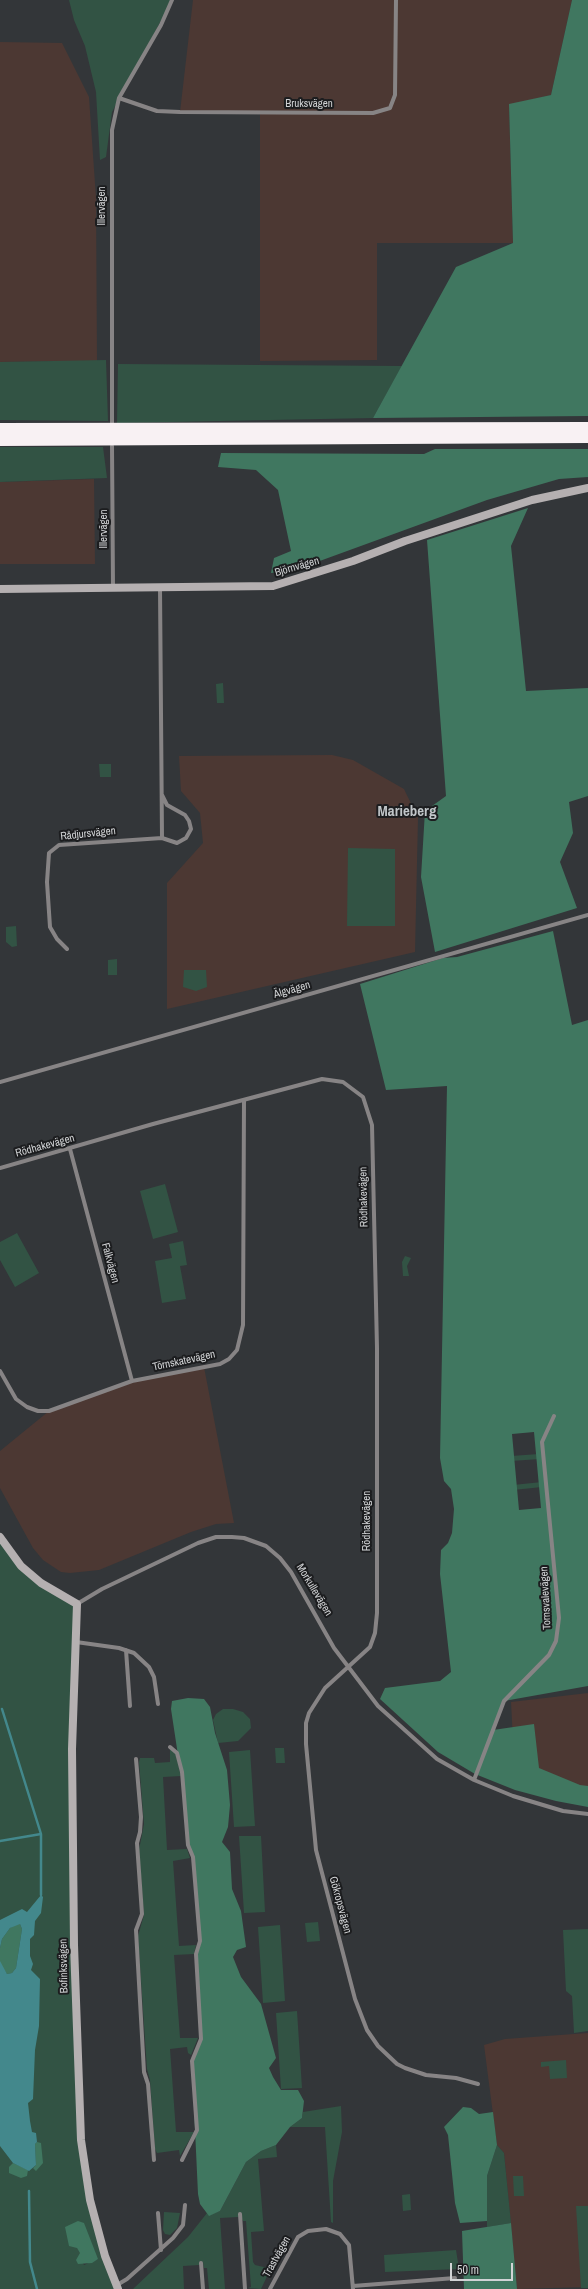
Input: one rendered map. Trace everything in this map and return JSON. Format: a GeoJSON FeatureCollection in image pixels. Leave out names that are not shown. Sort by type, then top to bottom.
{"type":"FeatureCollection","features":[{"type":"Feature","properties":{"kind":"highway"},"geometry":{"type":"LineString","coordinates":[[0,429],[588,428]]}},
{"type":"Feature","properties":{"kind":"highway"},"geometry":{"type":"LineString","coordinates":[[0,440],[588,437]]}},
{"type":"Feature","properties":{"kind":"street","name":"Illervägen"},"geometry":{"type":"LineString","coordinates":[[112,426],[112,130],[119,98],[161,25],[172,0]]}},
{"type":"Feature","properties":{"kind":"street","name":"Bruksvägen"},"geometry":{"type":"LineString","coordinates":[[119,98],[157,111],[180,112],[373,113],[390,108],[395,94],[396,0]]}},
{"type":"Feature","properties":{"kind":"street","name":"Illervägen"},"geometry":{"type":"LineString","coordinates":[[112,446],[113,588]]}},
{"type":"Feature","properties":{"kind":"street","name":"Björnvägen"},"geometry":{"type":"LineString","coordinates":[[0,589],[273,586],[353,561],[405,541],[532,500],[588,488]]}},
{"type":"Feature","properties":{"kind":"street"},"geometry":{"type":"LineString","coordinates":[[160,588],[162,838]]}},
{"type":"Feature","properties":{"kind":"street","name":"Rådjursvägen"},"geometry":{"type":"LineString","coordinates":[[67,948],[57,939],[50,927],[48,910],[47,862],[49,853],[53,848],[118,839],[162,838],[177,843],[186,838],[191,829],[189,821],[184,815],[167,805],[162,796]]}},
{"type":"Feature","properties":{"kind":"street","name":"Älgvägen"},"geometry":{"type":"LineString","coordinates":[[0,1082],[588,915]]}},
{"type":"Feature","properties":{"kind":"street","name":"Rödhakevägen"},"geometry":{"type":"LineString","coordinates":[[0,1168],[322,1079],[343,1082],[363,1097],[372,1125],[377,1348],[377,1613],[375,1633],[370,1647],[348,1668]]}},
{"type":"Feature","properties":{"kind":"street","name":"Törnskatevägen"},"geometry":{"type":"LineString","coordinates":[[0,1371],[16,1399],[28,1408],[38,1411],[49,1410],[132,1381],[220,1364],[229,1359],[237,1350],[240,1343],[243,1324],[244,1100]]}},
{"type":"Feature","properties":{"kind":"street","name":"Falkvägen"},"geometry":{"type":"LineString","coordinates":[[70,1149],[132,1381]]}},
{"type":"Feature","properties":{"kind":"street","name":"Tornsvalevägen"},"geometry":{"type":"LineString","coordinates":[[474,1780],[504,1701],[549,1655],[556,1641],[558,1618],[542,1442],[554,1416]]}},
{"type":"Feature","properties":{"kind":"street"},"geometry":{"type":"LineString","coordinates":[[0,1537],[21,1566],[41,1584],[77,1604]]}},
{"type":"Feature","properties":{"kind":"street","name":"Morkullevägen"},"geometry":{"type":"LineString","coordinates":[[77,1604],[102,1589],[198,1542],[216,1537],[244,1538],[266,1546],[280,1558],[291,1572],[348,1668],[378,1706],[437,1759],[474,1780],[513,1796],[563,1811],[588,1814]]}},
{"type":"Feature","properties":{"kind":"street","name":"Bofinksvägen"},"geometry":{"type":"LineString","coordinates":[[77,1604],[72,1749],[74,1945],[81,2140],[90,2200],[105,2256],[117,2287],[160,2250],[183,2225],[185,2204]]}},
{"type":"Feature","properties":{"kind":"street"},"geometry":{"type":"LineString","coordinates":[[76,1642],[126,1650],[134,1653],[149,1667],[154,1677],[158,1704]]}},
{"type":"Feature","properties":{"kind":"street"},"geometry":{"type":"LineString","coordinates":[[126,1650],[130,1706]]}},
{"type":"Feature","properties":{"kind":"street","name":"Gökropsvägen"},"geometry":{"type":"LineString","coordinates":[[348,1668],[325,1688],[316,1701],[309,1713],[306,1733],[316,1850],[360,2016],[378,2046],[397,2064],[426,2075],[456,2078],[478,2084]]}},
{"type":"Feature","properties":{"kind":"street"},"geometry":{"type":"LineString","coordinates":[[170,1747],[177,1752],[182,1772],[188,1845],[193,1857],[200,1941],[196,1954],[201,2038],[192,2061],[197,2130],[182,2160]]}},
{"type":"Feature","properties":{"kind":"street"},"geometry":{"type":"LineString","coordinates":[[136,1759],[141,1816],[140,1832],[137,1843],[142,1914],[136,1930],[144,2072],[148,2084],[154,2160]]}},
{"type":"Feature","properties":{"kind":"street"},"geometry":{"type":"LineString","coordinates":[[158,2213],[160,2250]]}},
{"type":"Feature","properties":{"kind":"street"},"geometry":{"type":"LineString","coordinates":[[240,2214],[245,2289]]}},
{"type":"Feature","properties":{"kind":"street","name":"Trastvägen"},"geometry":{"type":"LineString","coordinates":[[270,2289],[298,2237],[318,2229],[334,2230],[349,2245],[353,2288],[455,2278]]}},
{"type":"Feature","properties":{"kind":"street"},"geometry":{"type":"LineString","coordinates":[[201,2263],[203,2289]]}},
{"type":"Feature","properties":{"kind":"shaded area"},"geometry":{"type":"Polygon","coordinates":[[[193,0],[572,0],[551,95],[509,105],[513,243],[377,243],[377,360],[260,361],[260,113],[180,112],[193,0]]]}},
{"type":"Feature","properties":{"kind":"shaded area"},"geometry":{"type":"Polygon","coordinates":[[[0,42],[62,43],[89,97],[96,198],[97,361],[0,362],[0,42]]]}},
{"type":"Feature","properties":{"kind":"shaded area"},"geometry":{"type":"Polygon","coordinates":[[[94,479],[95,564],[0,564],[0,482],[94,479]]]}},
{"type":"Feature","properties":{"kind":"shaded area"},"geometry":{"type":"Polygon","coordinates":[[[332,755],[353,760],[404,789],[418,818],[415,952],[167,1009],[167,883],[203,843],[200,813],[181,791],[179,756],[332,755]]]}},
{"type":"Feature","properties":{"kind":"shaded area"},"geometry":{"type":"Polygon","coordinates":[[[204,1367],[234,1523],[216,1524],[191,1532],[99,1570],[70,1573],[61,1572],[43,1560],[33,1548],[0,1488],[0,1451],[49,1411],[121,1385],[204,1367]]]}},
{"type":"Feature","properties":{"kind":"shaded area"},"geometry":{"type":"Polygon","coordinates":[[[588,1693],[588,1798],[515,1779],[511,1702],[588,1693]]]}},
{"type":"Feature","properties":{"kind":"shaded area"},"geometry":{"type":"Polygon","coordinates":[[[588,2033],[588,2287],[517,2289],[504,2153],[497,2145],[484,2045],[505,2039],[588,2033]]]}},
{"type":"Feature","properties":{"kind":"green space"},"geometry":{"type":"Polygon","coordinates":[[[69,0],[172,0],[112,112],[106,157],[100,160],[96,92],[85,46],[74,20],[69,0]]]}},
{"type":"Feature","properties":{"kind":"green space"},"geometry":{"type":"Polygon","coordinates":[[[572,0],[588,0],[588,416],[373,418],[456,267],[513,243],[509,104],[551,95],[572,0]]]}},
{"type":"Feature","properties":{"kind":"green space"},"geometry":{"type":"Polygon","coordinates":[[[106,360],[108,421],[0,420],[0,362],[106,360]]]}},
{"type":"Feature","properties":{"kind":"green space"},"geometry":{"type":"Polygon","coordinates":[[[118,364],[402,366],[373,418],[117,423],[118,364]]]}},
{"type":"Feature","properties":{"kind":"green space"},"geometry":{"type":"Polygon","coordinates":[[[0,447],[103,447],[107,478],[0,482],[0,447]]]}},
{"type":"Feature","properties":{"kind":"green space"},"geometry":{"type":"Polygon","coordinates":[[[435,449],[588,449],[588,477],[559,479],[487,500],[295,570],[271,573],[274,558],[291,551],[278,490],[256,470],[218,467],[221,453],[424,454],[435,449]]]}},
{"type":"Feature","properties":{"kind":"green space"},"geometry":{"type":"Polygon","coordinates":[[[528,508],[511,546],[526,691],[588,688],[588,796],[569,802],[573,833],[560,862],[577,908],[435,952],[421,877],[425,811],[446,796],[427,540],[528,508]]]}},
{"type":"Feature","properties":{"kind":"green space"},"geometry":{"type":"Polygon","coordinates":[[[223,683],[224,703],[217,703],[216,684],[223,683]]]}},
{"type":"Feature","properties":{"kind":"green space"},"geometry":{"type":"Polygon","coordinates":[[[99,764],[111,764],[111,777],[100,777],[99,764]]]}},
{"type":"Feature","properties":{"kind":"green space"},"geometry":{"type":"Polygon","coordinates":[[[348,848],[395,849],[395,926],[347,926],[348,848]]]}},
{"type":"Feature","properties":{"kind":"green space"},"geometry":{"type":"Polygon","coordinates":[[[16,926],[17,946],[12,947],[6,942],[6,927],[16,926]]]}},
{"type":"Feature","properties":{"kind":"green space"},"geometry":{"type":"Polygon","coordinates":[[[553,931],[572,1025],[588,1020],[588,1686],[504,1701],[493,1730],[534,1724],[539,1768],[580,1785],[588,1786],[588,1807],[556,1801],[515,1790],[475,1774],[438,1752],[380,1699],[385,1688],[440,1681],[451,1672],[440,1574],[441,1550],[448,1543],[452,1533],[454,1509],[451,1489],[444,1481],[440,1458],[447,1086],[386,1090],[360,984],[443,958],[457,957],[553,931]],[[534,1432],[512,1434],[519,1510],[541,1508],[534,1432]]]}},
{"type":"Feature","properties":{"kind":"green space"},"geometry":{"type":"Polygon","coordinates":[[[117,959],[117,975],[108,975],[108,960],[117,959]]]}},
{"type":"Feature","properties":{"kind":"green space"},"geometry":{"type":"Polygon","coordinates":[[[184,970],[206,970],[207,987],[196,991],[183,987],[184,970]]]}},
{"type":"Feature","properties":{"kind":"green space"},"geometry":{"type":"Polygon","coordinates":[[[165,1184],[178,1232],[153,1239],[140,1191],[165,1184]]]}},
{"type":"Feature","properties":{"kind":"green space"},"geometry":{"type":"Polygon","coordinates":[[[17,1233],[39,1273],[15,1287],[0,1260],[0,1242],[17,1233]]]}},
{"type":"Feature","properties":{"kind":"green space"},"geometry":{"type":"Polygon","coordinates":[[[183,1241],[187,1265],[180,1266],[186,1299],[162,1303],[155,1261],[172,1258],[169,1244],[183,1241]]]}},
{"type":"Feature","properties":{"kind":"green space"},"geometry":{"type":"Polygon","coordinates":[[[405,1256],[411,1258],[407,1266],[409,1276],[403,1276],[402,1262],[405,1256]]]}},
{"type":"Feature","properties":{"kind":"green space"},"geometry":{"type":"Polygon","coordinates":[[[539,1454],[540,1459],[511,1461],[511,1456],[539,1454]]]}},
{"type":"Feature","properties":{"kind":"green space"},"geometry":{"type":"Polygon","coordinates":[[[542,1482],[542,1487],[513,1490],[513,1485],[542,1482]]]}},
{"type":"Feature","properties":{"kind":"green space"},"geometry":{"type":"Polygon","coordinates":[[[0,1537],[21,1566],[77,1604],[75,1657],[77,2049],[90,2200],[118,2289],[0,2289],[0,1537]],[[77,2248],[81,2253],[79,2257],[84,2265],[98,2259],[77,2248]]]}},
{"type":"Feature","properties":{"kind":"green space"},"geometry":{"type":"Polygon","coordinates":[[[188,1698],[204,1699],[210,1707],[215,1733],[227,1770],[230,1805],[228,1827],[222,1842],[230,1852],[232,1889],[241,1911],[246,1947],[237,1950],[233,1957],[241,1977],[261,2004],[276,2058],[269,2068],[273,2077],[281,2090],[298,2090],[304,2101],[302,2118],[290,2127],[276,2145],[261,2151],[246,2162],[220,2211],[209,2216],[200,2204],[198,2194],[192,2065],[201,2038],[196,1954],[200,1941],[193,1857],[188,1845],[182,1772],[179,1762],[171,1709],[172,1701],[188,1698]]]}},
{"type":"Feature","properties":{"kind":"green space"},"geometry":{"type":"Polygon","coordinates":[[[223,1709],[233,1709],[243,1712],[250,1719],[251,1728],[238,1741],[218,1743],[213,1720],[216,1714],[223,1709]]]}},
{"type":"Feature","properties":{"kind":"green space"},"geometry":{"type":"Polygon","coordinates":[[[275,1748],[284,1748],[285,1763],[276,1763],[275,1748]]]}},
{"type":"Feature","properties":{"kind":"green space"},"geometry":{"type":"Polygon","coordinates":[[[170,1749],[176,1754],[181,1776],[163,1777],[167,1850],[187,1849],[190,1858],[173,1861],[179,1946],[196,1945],[194,1954],[174,1955],[180,2038],[198,2038],[191,2055],[188,2053],[187,2047],[170,2049],[176,2132],[194,2132],[180,2156],[179,2150],[157,2153],[155,2149],[150,2080],[147,2069],[138,1936],[144,1915],[139,1850],[144,1824],[139,1762],[140,1758],[154,1758],[155,1763],[170,1762],[170,1749]]]}},
{"type":"Feature","properties":{"kind":"green space"},"geometry":{"type":"Polygon","coordinates":[[[250,1750],[255,1826],[234,1827],[229,1752],[250,1750]]]}},
{"type":"Feature","properties":{"kind":"green space"},"geometry":{"type":"Polygon","coordinates":[[[239,1836],[261,1836],[265,1912],[244,1913],[239,1836]]]}},
{"type":"Feature","properties":{"kind":"green space"},"geometry":{"type":"Polygon","coordinates":[[[318,1922],[320,1941],[307,1942],[305,1923],[318,1922]]]}},
{"type":"Feature","properties":{"kind":"green space"},"geometry":{"type":"Polygon","coordinates":[[[16,1924],[20,1924],[22,1929],[16,1968],[12,1973],[7,1974],[0,1964],[0,1948],[2,1939],[10,1928],[16,1924]]]}},
{"type":"Feature","properties":{"kind":"green space"},"geometry":{"type":"Polygon","coordinates":[[[280,1925],[285,2001],[263,2003],[258,1927],[280,1925]]]}},
{"type":"Feature","properties":{"kind":"green space"},"geometry":{"type":"Polygon","coordinates":[[[588,1929],[588,2031],[574,2033],[572,1996],[566,1991],[563,1930],[588,1929]]]}},
{"type":"Feature","properties":{"kind":"green space"},"geometry":{"type":"Polygon","coordinates":[[[297,2011],[302,2088],[281,2089],[276,2013],[297,2011]]]}},
{"type":"Feature","properties":{"kind":"green space"},"geometry":{"type":"Polygon","coordinates":[[[566,2060],[567,2078],[550,2079],[549,2066],[541,2067],[541,2062],[566,2060]]]}},
{"type":"Feature","properties":{"kind":"green space"},"geometry":{"type":"Polygon","coordinates":[[[341,2106],[342,2132],[333,2181],[333,2223],[331,2222],[325,2127],[290,2127],[302,2118],[303,2112],[341,2106]]]}},
{"type":"Feature","properties":{"kind":"green space"},"geometry":{"type":"Polygon","coordinates":[[[463,2107],[471,2108],[479,2114],[493,2112],[497,2145],[487,2176],[487,2221],[460,2223],[455,2203],[448,2135],[444,2127],[463,2107]]]}},
{"type":"Feature","properties":{"kind":"green space"},"geometry":{"type":"Polygon","coordinates":[[[37,2142],[41,2143],[43,2163],[36,2171],[33,2168],[36,2165],[35,2144],[37,2142]]]}},
{"type":"Feature","properties":{"kind":"green space"},"geometry":{"type":"Polygon","coordinates":[[[276,2145],[277,2157],[258,2159],[264,2231],[251,2232],[253,2262],[255,2265],[268,2268],[270,2270],[261,2289],[248,2288],[251,2287],[246,2221],[243,2221],[240,2214],[238,2217],[220,2218],[225,2289],[209,2289],[207,2268],[204,2268],[203,2262],[199,2265],[183,2266],[184,2289],[133,2289],[188,2237],[207,2213],[209,2215],[220,2211],[246,2162],[261,2151],[276,2145]]]}},
{"type":"Feature","properties":{"kind":"green space"},"geometry":{"type":"Polygon","coordinates":[[[497,2145],[504,2153],[511,2223],[487,2227],[487,2176],[497,2145]]]}},
{"type":"Feature","properties":{"kind":"green space"},"geometry":{"type":"Polygon","coordinates":[[[13,2163],[28,2170],[27,2176],[21,2178],[9,2173],[9,2167],[13,2163]]]}},
{"type":"Feature","properties":{"kind":"green space"},"geometry":{"type":"Polygon","coordinates":[[[513,2176],[523,2176],[524,2196],[514,2196],[513,2176]]]}},
{"type":"Feature","properties":{"kind":"green space"},"geometry":{"type":"Polygon","coordinates":[[[410,2194],[411,2210],[403,2211],[402,2195],[410,2194]]]}},
{"type":"Feature","properties":{"kind":"green space"},"geometry":{"type":"Polygon","coordinates":[[[576,2206],[588,2206],[588,2288],[581,2288],[576,2206]]]}},
{"type":"Feature","properties":{"kind":"green space"},"geometry":{"type":"Polygon","coordinates":[[[164,2212],[180,2213],[177,2228],[170,2235],[165,2234],[163,2230],[164,2212]]]}},
{"type":"Feature","properties":{"kind":"green space"},"geometry":{"type":"Polygon","coordinates":[[[78,2221],[84,2223],[98,2259],[92,2263],[78,2264],[76,2260],[80,2253],[77,2248],[69,2246],[65,2227],[78,2221]]]}},
{"type":"Feature","properties":{"kind":"green space"},"geometry":{"type":"Polygon","coordinates":[[[511,2223],[517,2289],[464,2289],[462,2231],[511,2223]]]}},
{"type":"Feature","properties":{"kind":"green space"},"geometry":{"type":"Polygon","coordinates":[[[456,2250],[459,2269],[385,2272],[384,2255],[456,2250]]]}},
{"type":"Feature","properties":{"kind":"water"},"geometry":{"type":"Polygon","coordinates":[[[41,1895],[43,1897],[41,1913],[35,1921],[34,1935],[30,1939],[30,1956],[33,1964],[31,1970],[40,1979],[39,2026],[35,2050],[33,2099],[28,2103],[32,2132],[36,2133],[36,2165],[29,2171],[13,2163],[0,2146],[0,1961],[7,1974],[12,1973],[16,1968],[22,1929],[20,1924],[10,1928],[2,1939],[0,1948],[0,1920],[22,1909],[27,1912],[41,1895]]]}},
{"type":"Feature","properties":{"kind":"waterway"},"geometry":{"type":"LineString","coordinates":[[2,1709],[41,1834],[41,1895]]}},
{"type":"Feature","properties":{"kind":"waterway"},"geometry":{"type":"LineString","coordinates":[[0,1841],[41,1834]]}},
{"type":"Feature","properties":{"kind":"waterway"},"geometry":{"type":"LineString","coordinates":[[29,2191],[30,2262],[37,2289]]}},
{"type":"Feature","properties":{"kind":"district","name":"Marieberg"},"geometry":{"type":"Point","coordinates":[407,812]}}]}
